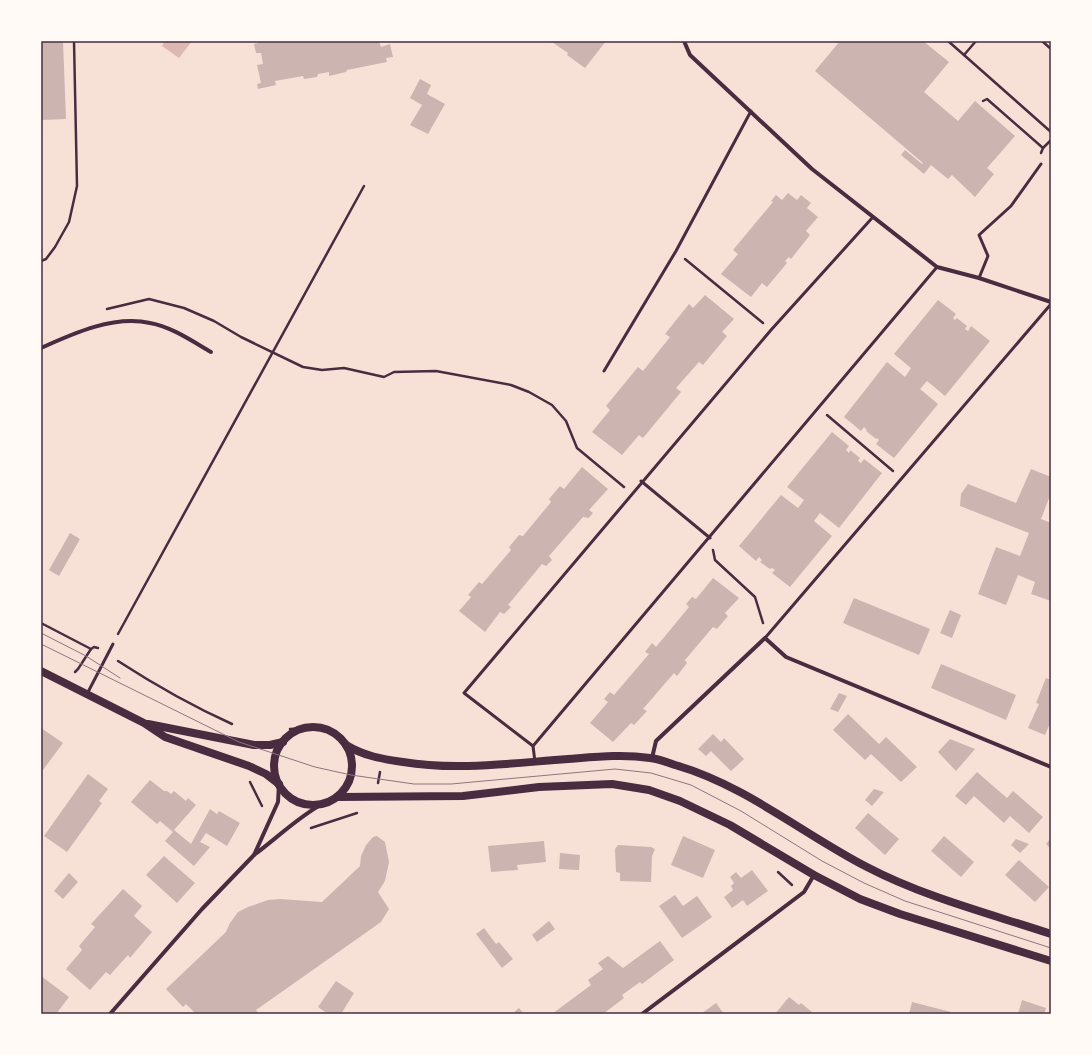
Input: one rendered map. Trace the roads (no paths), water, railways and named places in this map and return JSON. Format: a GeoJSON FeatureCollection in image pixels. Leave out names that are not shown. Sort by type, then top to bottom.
{"type":"FeatureCollection","features":[{"type":"Feature","properties":{"kind":"main road"},"geometry":{"type":"LineString","coordinates":[[41,671],[144,723],[165,737],[184,745],[249,766],[266,774],[279,784],[287,795],[297,802],[309,805],[322,804],[338,796],[347,787],[351,775],[351,759],[346,745]]}},
{"type":"Feature","properties":{"kind":"main road"},"geometry":{"type":"LineString","coordinates":[[144,723],[254,745],[270,745],[283,742]]}},
{"type":"Feature","properties":{"kind":"main road"},"geometry":{"type":"LineString","coordinates":[[279,784],[274,765],[276,755],[283,742],[293,733],[305,728],[328,730],[338,736],[346,745],[360,753],[423,765],[464,767],[619,755],[652,758],[694,770],[744,794],[830,847],[869,868],[904,884],[1051,934]]}},
{"type":"Feature","properties":{"kind":"main road"},"geometry":{"type":"LineString","coordinates":[[338,796],[463,796],[539,788],[612,784],[649,790],[680,801],[730,825],[814,875],[860,898],[900,914],[1051,961]]}},
{"type":"Feature","properties":{"kind":"street"},"geometry":{"type":"LineString","coordinates":[[684,41],[690,55],[812,169],[937,267],[979,278],[1051,303]]}},
{"type":"Feature","properties":{"kind":"street"},"geometry":{"type":"LineString","coordinates":[[41,348],[65,337],[114,322],[150,323],[178,333],[211,352]]}},
{"type":"Feature","properties":{"kind":"street"},"geometry":{"type":"LineString","coordinates":[[652,758],[656,741],[765,638],[786,657],[1051,767]]}},
{"type":"Feature","properties":{"kind":"street"},"geometry":{"type":"LineString","coordinates":[[254,855],[278,802],[279,784]]}},
{"type":"Feature","properties":{"kind":"street"},"geometry":{"type":"LineString","coordinates":[[110,1014],[202,909],[254,855],[302,815],[322,804]]}},
{"type":"Feature","properties":{"kind":"street"},"geometry":{"type":"LineString","coordinates":[[642,1014],[804,892],[814,875]]}},
{"type":"Feature","properties":{"kind":"lane"},"geometry":{"type":"LineString","coordinates":[[604,371],[676,251],[751,111]]}},
{"type":"Feature","properties":{"kind":"lane"},"geometry":{"type":"LineString","coordinates":[[979,278],[988,256],[979,235],[1011,206],[1041,164]]}},
{"type":"Feature","properties":{"kind":"lane"},"geometry":{"type":"LineString","coordinates":[[535,762],[533,746],[464,693],[641,481],[771,330],[873,217]]}},
{"type":"Feature","properties":{"kind":"lane"},"geometry":{"type":"LineString","coordinates":[[533,746],[937,267]]}},
{"type":"Feature","properties":{"kind":"lane"},"geometry":{"type":"LineString","coordinates":[[765,638],[903,479],[1051,303]]}},
{"type":"Feature","properties":{"kind":"lane"},"geometry":{"type":"LineString","coordinates":[[641,481],[710,538]]}},
{"type":"Feature","properties":{"kind":"lane"},"geometry":{"type":"LineString","coordinates":[[87,694],[113,644]]}},
{"type":"Feature","properties":{"kind":"tram line"},"geometry":{"type":"LineString","coordinates":[[41,633],[86,656],[120,678]]}},
{"type":"Feature","properties":{"kind":"tram line"},"geometry":{"type":"LineString","coordinates":[[41,644],[239,742],[315,767],[351,775],[414,784],[451,784],[615,769],[651,773],[691,785],[741,811],[822,861],[864,883],[905,901],[1051,948]]}}]}
